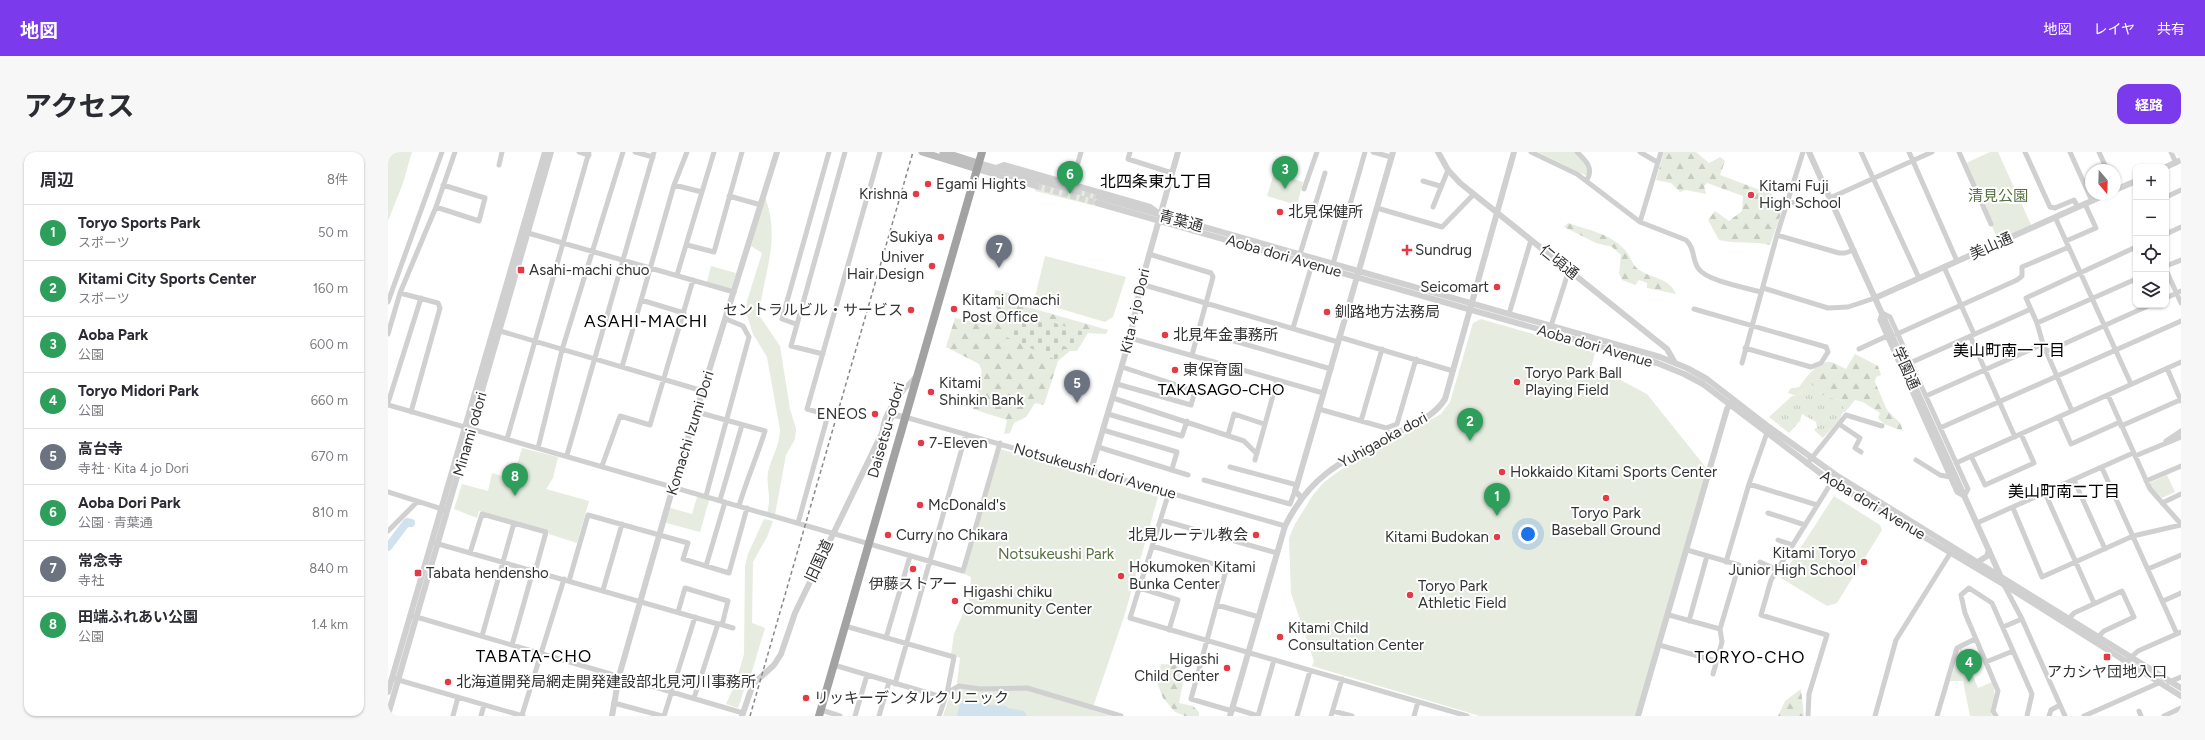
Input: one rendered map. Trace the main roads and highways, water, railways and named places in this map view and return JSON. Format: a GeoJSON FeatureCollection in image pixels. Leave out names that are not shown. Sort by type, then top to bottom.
{"type":"FeatureCollection","features":[{"type":"Feature","properties":{"kind":"highway","name":"Daisetsu-odori"},"geometry":{"type":"LineString","coordinates":[[820,713],[916,376],[982,152]]}},
{"type":"Feature","properties":{"kind":"main road"},"geometry":{"type":"LineString","coordinates":[[922,152],[978,166]]}},
{"type":"Feature","properties":{"kind":"main road"},"geometry":{"type":"LineString","coordinates":[[943,152],[978,166]]}},
{"type":"Feature","properties":{"kind":"water"},"geometry":{"type":"Polygon","coordinates":[[[967,700],[987,705],[1006,706],[1008,708],[1024,711],[1027,716],[957,716],[960,704],[967,700]]]}},
{"type":"Feature","properties":{"kind":"waterway"},"geometry":{"type":"LineString","coordinates":[[388,547],[407,522],[411,523]]}},
{"type":"Feature","properties":{"kind":"tunnel"},"geometry":{"type":"LineString","coordinates":[[1036,186],[1097,203]]}},
{"type":"Feature","properties":{"kind":"tunnel"},"geometry":{"type":"LineString","coordinates":[[1076,191],[1099,197]]}},
{"type":"Feature","properties":{"kind":"railway"},"geometry":{"type":"LineString","coordinates":[[750,716],[913,152]]}},
{"type":"Feature","properties":{"kind":"place","name":"Egami Hights"},"geometry":{"type":"Point","coordinates":[928,184]}},
{"type":"Feature","properties":{"kind":"place","name":"Aoba Park"},"geometry":{"type":"Point","coordinates":[1285,189]}},
{"type":"Feature","properties":{"kind":"place","name":"Krishna"},"geometry":{"type":"Point","coordinates":[916,194]}},
{"type":"Feature","properties":{"kind":"place","name":"Aoba Dori Park"},"geometry":{"type":"Point","coordinates":[1070,194]}},
{"type":"Feature","properties":{"kind":"place","name":"Kitami Fuji High School"},"geometry":{"type":"Point","coordinates":[1751,195]}},
{"type":"Feature","properties":{"kind":"place","name":"北見保健所"},"geometry":{"type":"Point","coordinates":[1280,212]}},
{"type":"Feature","properties":{"kind":"place","name":"Sukiya"},"geometry":{"type":"Point","coordinates":[941,237]}},
{"type":"Feature","properties":{"kind":"place","name":"Sundrug"},"geometry":{"type":"Point","coordinates":[1407,250]}},
{"type":"Feature","properties":{"kind":"place","name":"Univer Hair Design"},"geometry":{"type":"Point","coordinates":[932,266]}},
{"type":"Feature","properties":{"kind":"place","name":"常念寺"},"geometry":{"type":"Point","coordinates":[999,268]}},
{"type":"Feature","properties":{"kind":"place","name":"Asahi-machi chuo"},"geometry":{"type":"Point","coordinates":[521,270]}},
{"type":"Feature","properties":{"kind":"place","name":"Seicomart"},"geometry":{"type":"Point","coordinates":[1497,287]}},
{"type":"Feature","properties":{"kind":"place","name":"Kitami Omachi Post Office"},"geometry":{"type":"Point","coordinates":[954,309]}},
{"type":"Feature","properties":{"kind":"place","name":"セントラルビル・サービス"},"geometry":{"type":"Point","coordinates":[911,310]}},
{"type":"Feature","properties":{"kind":"place","name":"釧路地方法務局"},"geometry":{"type":"Point","coordinates":[1327,312]}},
{"type":"Feature","properties":{"kind":"place","name":"北見年金事務所"},"geometry":{"type":"Point","coordinates":[1165,335]}},
{"type":"Feature","properties":{"kind":"place","name":"東保育園"},"geometry":{"type":"Point","coordinates":[1175,370]}},
{"type":"Feature","properties":{"kind":"place","name":"Toryo Park Ball Playing Field"},"geometry":{"type":"Point","coordinates":[1517,382]}},
{"type":"Feature","properties":{"kind":"place","name":"Kitami Shinkin Bank"},"geometry":{"type":"Point","coordinates":[931,392]}},
{"type":"Feature","properties":{"kind":"place","name":"高台寺"},"geometry":{"type":"Point","coordinates":[1077,403]}},
{"type":"Feature","properties":{"kind":"place","name":"ENEOS"},"geometry":{"type":"Point","coordinates":[875,414]}},
{"type":"Feature","properties":{"kind":"place","name":"Kitami City Sports Center"},"geometry":{"type":"Point","coordinates":[1470,441]}},
{"type":"Feature","properties":{"kind":"place","name":"7-Eleven"},"geometry":{"type":"Point","coordinates":[921,443]}},
{"type":"Feature","properties":{"kind":"place","name":"Hokkaido Kitami Sports Center"},"geometry":{"type":"Point","coordinates":[1502,472]}},
{"type":"Feature","properties":{"kind":"place","name":"田端ふれあい公園"},"geometry":{"type":"Point","coordinates":[515,496]}},
{"type":"Feature","properties":{"kind":"place","name":"Toryo Park Baseball Ground"},"geometry":{"type":"Point","coordinates":[1606,498]}},
{"type":"Feature","properties":{"kind":"place","name":"McDonald's"},"geometry":{"type":"Point","coordinates":[920,505]}},
{"type":"Feature","properties":{"kind":"place","name":"Toryo Sports Park"},"geometry":{"type":"Point","coordinates":[1497,516]}},
{"type":"Feature","properties":{"kind":"place","name":"Curry no Chikara"},"geometry":{"type":"Point","coordinates":[888,535]}},
{"type":"Feature","properties":{"kind":"place","name":"北見ルーテル教会"},"geometry":{"type":"Point","coordinates":[1256,535]}},
{"type":"Feature","properties":{"kind":"place","name":"Kitami Budokan"},"geometry":{"type":"Point","coordinates":[1497,537]}},
{"type":"Feature","properties":{"kind":"place","name":"Kitami Toryo Junior High School"},"geometry":{"type":"Point","coordinates":[1864,562]}},
{"type":"Feature","properties":{"kind":"place","name":"伊藤ストアー"},"geometry":{"type":"Point","coordinates":[913,569]}},
{"type":"Feature","properties":{"kind":"place","name":"Tabata hendensho"},"geometry":{"type":"Point","coordinates":[418,573]}},
{"type":"Feature","properties":{"kind":"place","name":"Hokumoken Kitami Bunka Center"},"geometry":{"type":"Point","coordinates":[1121,576]}},
{"type":"Feature","properties":{"kind":"place","name":"Toryo Park Athletic Field"},"geometry":{"type":"Point","coordinates":[1410,595]}},
{"type":"Feature","properties":{"kind":"place","name":"Higashi chiku Community Center"},"geometry":{"type":"Point","coordinates":[955,601]}},
{"type":"Feature","properties":{"kind":"place","name":"Kitami Child Consultation Center"},"geometry":{"type":"Point","coordinates":[1280,637]}},
{"type":"Feature","properties":{"kind":"place","name":"アカシヤ団地入口"},"geometry":{"type":"Point","coordinates":[2107,657]}},
{"type":"Feature","properties":{"kind":"place","name":"Higashi Child Center"},"geometry":{"type":"Point","coordinates":[1227,668]}},
{"type":"Feature","properties":{"kind":"place","name":"北海道開発局網走開発建設部北見河川事務所"},"geometry":{"type":"Point","coordinates":[448,682]}},
{"type":"Feature","properties":{"kind":"place","name":"Toryo Midori Park"},"geometry":{"type":"Point","coordinates":[1969,682]}},
{"type":"Feature","properties":{"kind":"place","name":"リッキーデンタルクリニック"},"geometry":{"type":"Point","coordinates":[806,698]}},
{"type":"Feature","properties":{"kind":"district","name":"北四条東九丁目"},"geometry":{"type":"Point","coordinates":[1156,181]}},
{"type":"Feature","properties":{"kind":"district","name":"ASAHI-MACHI"},"geometry":{"type":"Point","coordinates":[646,321]}},
{"type":"Feature","properties":{"kind":"district","name":"美山町南一丁目"},"geometry":{"type":"Point","coordinates":[2009,350]}},
{"type":"Feature","properties":{"kind":"district","name":"TAKASAGO-CHO"},"geometry":{"type":"Point","coordinates":[1221,389]}},
{"type":"Feature","properties":{"kind":"district","name":"美山町南二丁目"},"geometry":{"type":"Point","coordinates":[2064,491]}},
{"type":"Feature","properties":{"kind":"district","name":"TABATA-CHO"},"geometry":{"type":"Point","coordinates":[534,656]}},
{"type":"Feature","properties":{"kind":"district","name":"TORYO-CHO"},"geometry":{"type":"Point","coordinates":[1750,657]}},
{"type":"Feature","properties":{"kind":"park label","name":"清見公園"},"geometry":{"type":"Point","coordinates":[1998,196]}},
{"type":"Feature","properties":{"kind":"park label","name":"Notsukeushi Park"},"geometry":{"type":"Point","coordinates":[1056,554]}}]}
